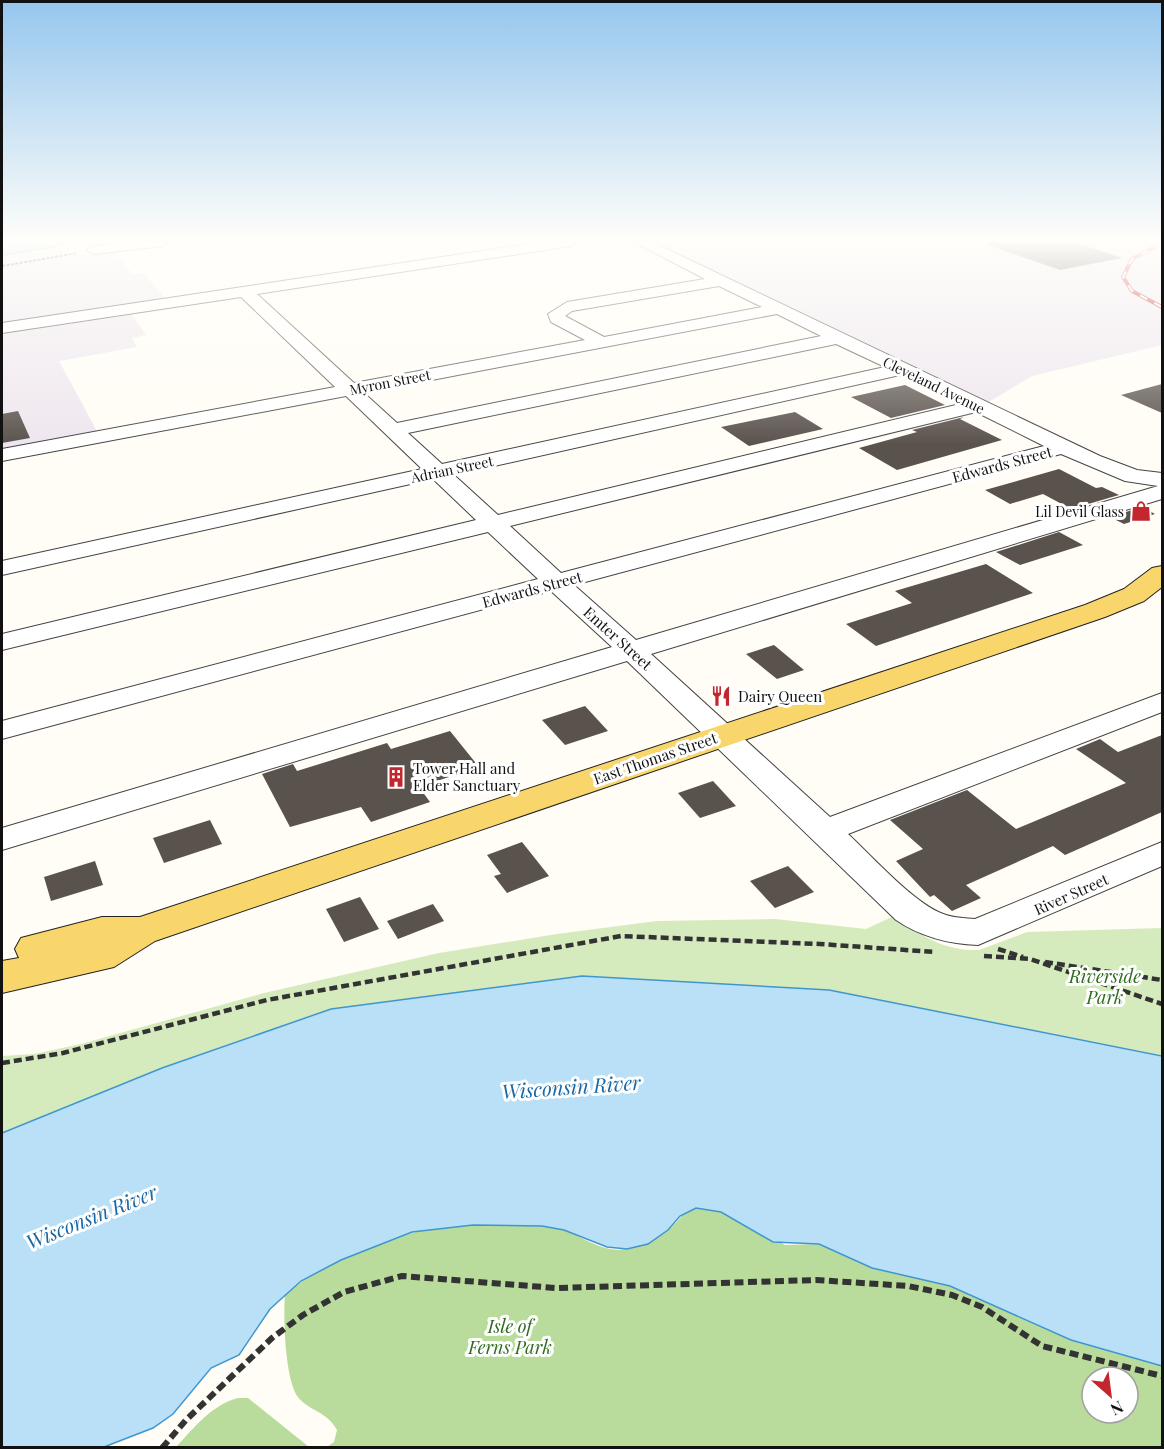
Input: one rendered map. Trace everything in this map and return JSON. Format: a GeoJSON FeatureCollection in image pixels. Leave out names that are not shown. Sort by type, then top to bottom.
{"type":"FeatureCollection","features":[{"type":"Feature","properties":{"kind":"main road","name":"East Thomas Street"},"geometry":{"type":"LineString","coordinates":[[2,977],[99,956],[141,932],[1089,613],[1148,591],[1162,574]]}},
{"type":"Feature","properties":{"kind":"main road","name":"East Thomas Street"},"geometry":{"type":"LineString","coordinates":[[2,957],[102,931],[141,932]]}},
{"type":"Feature","properties":{"kind":"street"},"geometry":{"type":"LineString","coordinates":[[2,328],[122,310]]}},
{"type":"Feature","properties":{"kind":"street","name":"Emter Street"},"geometry":{"type":"LineString","coordinates":[[264,310],[494,525],[724,735],[909,911],[922,921],[955,931],[975,944]]}},
{"type":"Feature","properties":{"kind":"street"},"geometry":{"type":"LineString","coordinates":[[563,310],[556,314],[557,318],[601,342]]}},
{"type":"Feature","properties":{"kind":"street","name":"Myron Street"},"geometry":{"type":"LineString","coordinates":[[2,455],[776,310]]}},
{"type":"Feature","properties":{"kind":"street","name":"Cleveland Avenue"},"geometry":{"type":"LineString","coordinates":[[780,310],[1063,447],[1133,476],[1162,491]]}},
{"type":"Feature","properties":{"kind":"street"},"geometry":{"type":"LineString","coordinates":[[393,430],[838,338]]}},
{"type":"Feature","properties":{"kind":"street","name":"Adrian Street"},"geometry":{"type":"LineString","coordinates":[[2,568],[903,369]]}},
{"type":"Feature","properties":{"kind":"street"},"geometry":{"type":"LineString","coordinates":[[2,642],[494,525],[978,406]]}},
{"type":"Feature","properties":{"kind":"street","name":"Edwards Street"},"geometry":{"type":"LineString","coordinates":[[2,730],[1063,447]]}},
{"type":"Feature","properties":{"kind":"street","name":"Cleveland Avenue"},"geometry":{"type":"LineString","coordinates":[[1133,476],[1162,480]]}},
{"type":"Feature","properties":{"kind":"street"},"geometry":{"type":"LineString","coordinates":[[2,839],[633,652],[1162,491]]}},
{"type":"Feature","properties":{"kind":"street"},"geometry":{"type":"LineString","coordinates":[[824,831],[1162,702]]}},
{"type":"Feature","properties":{"kind":"street","name":"River Street"},"geometry":{"type":"LineString","coordinates":[[975,944],[1162,853]]}},
{"type":"Feature","properties":{"kind":"path"},"geometry":{"type":"LineString","coordinates":[[2,1063],[63,1053],[267,1000],[621,936],[820,944],[937,952]]}},
{"type":"Feature","properties":{"kind":"path"},"geometry":{"type":"LineString","coordinates":[[975,944],[1030,959],[1162,980]]}},
{"type":"Feature","properties":{"kind":"path"},"geometry":{"type":"LineString","coordinates":[[975,944],[1030,959],[1162,1004]]}},
{"type":"Feature","properties":{"kind":"path"},"geometry":{"type":"LineString","coordinates":[[162,1448],[186,1420],[272,1338],[303,1315],[344,1292],[402,1276],[556,1288],[816,1280],[908,1286],[952,1295],[982,1307],[1019,1334],[1042,1346],[1162,1376]]}},
{"type":"Feature","properties":{"kind":"shaded area"},"geometry":{"type":"Polygon","coordinates":[[[2,310],[128,310],[146,335],[132,338],[137,347],[59,361],[98,433],[2,451],[2,310]]]}},
{"type":"Feature","properties":{"kind":"shaded area"},"geometry":{"type":"Polygon","coordinates":[[[792,310],[1162,310],[1162,345],[1032,376],[987,403],[792,310]]]}},
{"type":"Feature","properties":{"kind":"green space","name":"Riverside Park"},"geometry":{"type":"Polygon","coordinates":[[[894,916],[934,941],[966,950],[979,950],[1027,932],[1162,928],[1162,1056],[829,990],[582,976],[331,1009],[162,1068],[2,1133],[2,1056],[34,1054],[81,1044],[264,993],[439,953],[557,934],[657,921],[775,919],[866,929],[894,916]]]}},
{"type":"Feature","properties":{"kind":"green space","name":"Isle of Ferns Park"},"geometry":{"type":"Polygon","coordinates":[[[696,1208],[720,1212],[785,1245],[819,1244],[872,1268],[950,1286],[1071,1340],[1162,1366],[1162,1447],[327,1447],[334,1442],[337,1430],[328,1419],[303,1402],[294,1389],[286,1348],[285,1295],[313,1274],[344,1257],[377,1243],[411,1233],[482,1224],[552,1227],[607,1248],[626,1249],[654,1239],[672,1227],[683,1215],[696,1208]]]}},
{"type":"Feature","properties":{"kind":"green space"},"geometry":{"type":"Polygon","coordinates":[[[248,1398],[309,1447],[176,1447],[211,1412],[228,1401],[248,1398]]]}},
{"type":"Feature","properties":{"kind":"water","name":"Wisconsin River"},"geometry":{"type":"Polygon","coordinates":[[[582,976],[829,990],[1162,1056],[1162,1366],[1071,1340],[950,1286],[872,1268],[819,1244],[773,1242],[721,1212],[696,1208],[680,1216],[668,1230],[648,1244],[627,1249],[607,1247],[564,1230],[542,1226],[473,1225],[412,1232],[341,1260],[301,1281],[270,1309],[239,1355],[211,1368],[173,1414],[153,1428],[104,1447],[2,1447],[2,1133],[162,1068],[331,1009],[582,976]]]}},
{"type":"Feature","properties":{"kind":"building"},"geometry":{"type":"Polygon","coordinates":[[[1162,384],[1162,413],[1121,395],[1162,384]]]}},
{"type":"Feature","properties":{"kind":"building"},"geometry":{"type":"Polygon","coordinates":[[[905,385],[945,405],[891,418],[851,397],[905,385]]]}},
{"type":"Feature","properties":{"kind":"building"},"geometry":{"type":"Polygon","coordinates":[[[18,411],[30,438],[2,443],[2,414],[18,411]]]}},
{"type":"Feature","properties":{"kind":"building"},"geometry":{"type":"Polygon","coordinates":[[[795,412],[823,429],[749,446],[721,427],[795,412]]]}},
{"type":"Feature","properties":{"kind":"building"},"geometry":{"type":"Polygon","coordinates":[[[964,417],[960,419],[1002,440],[897,470],[859,448],[917,432],[912,430],[964,417]]]}},
{"type":"Feature","properties":{"kind":"building"},"geometry":{"type":"Polygon","coordinates":[[[1059,469],[1096,488],[1102,487],[1119,495],[1071,509],[1043,494],[1010,504],[985,490],[1059,469]]]}},
{"type":"Feature","properties":{"kind":"building"},"geometry":{"type":"Polygon","coordinates":[[[1142,507],[1155,514],[1124,524],[1110,517],[1142,507]]]}},
{"type":"Feature","properties":{"kind":"building"},"geometry":{"type":"Polygon","coordinates":[[[1059,532],[1083,545],[1020,565],[996,552],[1059,532]]]}},
{"type":"Feature","properties":{"kind":"building"},"geometry":{"type":"Polygon","coordinates":[[[986,564],[1033,593],[876,646],[846,624],[912,603],[895,591],[986,564]]]}},
{"type":"Feature","properties":{"kind":"building"},"geometry":{"type":"Polygon","coordinates":[[[774,645],[804,670],[777,679],[746,654],[774,645]]]}},
{"type":"Feature","properties":{"kind":"building"},"geometry":{"type":"Polygon","coordinates":[[[585,706],[608,731],[565,745],[542,720],[585,706]]]}},
{"type":"Feature","properties":{"kind":"building","name":"Tower Hall and Elder Sanctuary"},"geometry":{"type":"Polygon","coordinates":[[[450,731],[479,767],[419,787],[430,802],[371,822],[361,807],[290,827],[262,774],[293,764],[297,771],[387,743],[391,749],[450,731]]]}},
{"type":"Feature","properties":{"kind":"building"},"geometry":{"type":"Polygon","coordinates":[[[1162,735],[1162,812],[1065,855],[1053,846],[966,885],[981,898],[952,911],[934,895],[930,897],[896,861],[923,849],[890,820],[967,790],[1016,829],[1126,783],[1076,749],[1100,739],[1118,752],[1162,735]]]}},
{"type":"Feature","properties":{"kind":"building"},"geometry":{"type":"Polygon","coordinates":[[[713,781],[736,806],[700,818],[678,793],[713,781]]]}},
{"type":"Feature","properties":{"kind":"building"},"geometry":{"type":"Polygon","coordinates":[[[210,820],[222,844],[164,863],[153,838],[210,820]]]}},
{"type":"Feature","properties":{"kind":"building"},"geometry":{"type":"Polygon","coordinates":[[[522,842],[549,876],[507,893],[494,876],[501,874],[487,855],[522,842]]]}},
{"type":"Feature","properties":{"kind":"building"},"geometry":{"type":"Polygon","coordinates":[[[95,861],[103,885],[51,901],[44,877],[95,861]]]}},
{"type":"Feature","properties":{"kind":"building"},"geometry":{"type":"Polygon","coordinates":[[[788,866],[814,892],[775,908],[750,881],[788,866]]]}},
{"type":"Feature","properties":{"kind":"building"},"geometry":{"type":"Polygon","coordinates":[[[360,897],[379,929],[344,942],[326,909],[360,897]]]}},
{"type":"Feature","properties":{"kind":"building"},"geometry":{"type":"Polygon","coordinates":[[[433,904],[444,921],[398,939],[387,921],[433,904]]]}},
{"type":"Feature","properties":{"kind":"place","name":"Lil Devil Glass"},"geometry":{"type":"Point","coordinates":[1141,511]}},
{"type":"Feature","properties":{"kind":"place","name":"Dairy Queen"},"geometry":{"type":"Point","coordinates":[721,696]}},
{"type":"Feature","properties":{"kind":"place","name":"Tower Hall and Elder Sanctuary"},"geometry":{"type":"Point","coordinates":[396,777]}}]}
